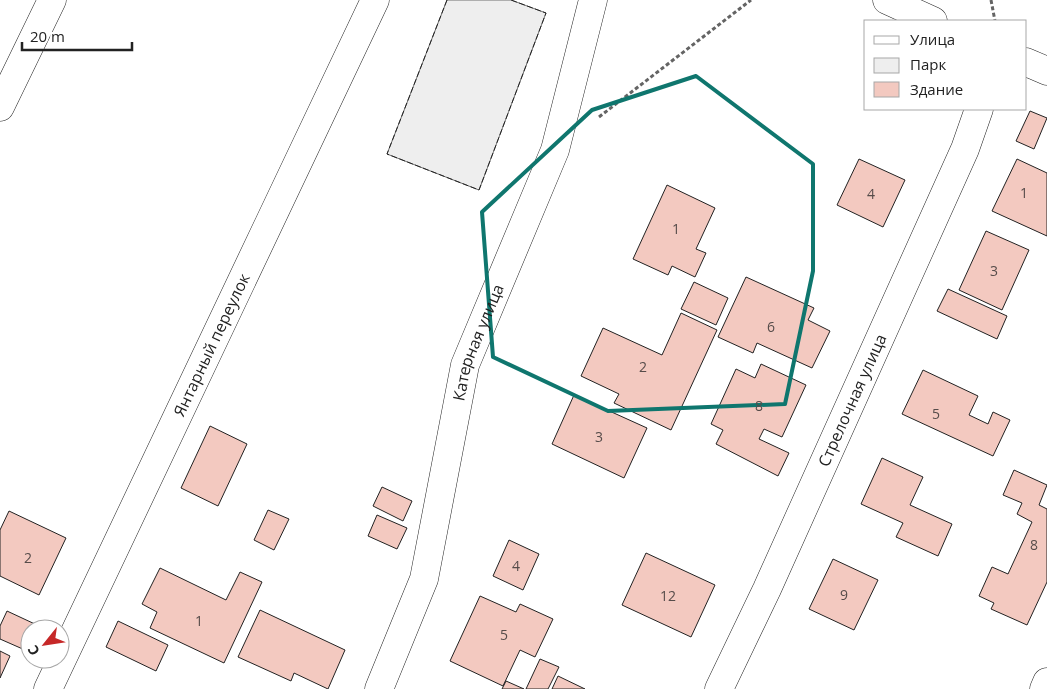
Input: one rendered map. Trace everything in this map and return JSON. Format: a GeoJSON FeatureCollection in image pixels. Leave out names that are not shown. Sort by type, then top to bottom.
{"type":"FeatureCollection","features":[{"type":"Feature","properties":{"kind":"street"},"geometry":{"type":"LineString","coordinates":[[0,107],[52,0]]}},
{"type":"Feature","properties":{"kind":"street","name":"Янтарный переулок"},"geometry":{"type":"LineString","coordinates":[[48,689],[375,0]]}},
{"type":"Feature","properties":{"kind":"street","name":"Катерная улица"},"geometry":{"type":"LineString","coordinates":[[378,689],[424,579],[465,365],[555,150],[593,0]]}},
{"type":"Feature","properties":{"kind":"street"},"geometry":{"type":"LineString","coordinates":[[887,0],[931,20]]}},
{"type":"Feature","properties":{"kind":"street"},"geometry":{"type":"LineString","coordinates":[[1027,62],[1047,71]]}},
{"type":"Feature","properties":{"kind":"street","name":"Стрелочная улица"},"geometry":{"type":"LineString","coordinates":[[719,689],[767,589],[961,158],[979,110]]}},
{"type":"Feature","properties":{"kind":"street"},"geometry":{"type":"LineString","coordinates":[[1044,689],[1047,682]]}},
{"type":"Feature","properties":{"kind":"path"},"geometry":{"type":"LineString","coordinates":[[555,150],[751,0]]}},
{"type":"Feature","properties":{"kind":"path"},"geometry":{"type":"LineString","coordinates":[[991,0],[995,20]]}},
{"type":"Feature","properties":{"kind":"highlighted area"},"geometry":{"type":"Polygon","coordinates":[[[696,76],[813,164],[813,271],[785,404],[608,411],[493,357],[482,212],[592,110],[696,76]]]}},
{"type":"Feature","properties":{"kind":"green space"},"geometry":{"type":"Polygon","coordinates":[[[447,0],[511,0],[546,13],[479,190],[387,154],[447,0]]]}},
{"type":"Feature","properties":{"kind":"building"},"geometry":{"type":"Polygon","coordinates":[[[1030,111],[1047,118],[1034,149],[1016,141],[1030,111]]]}},
{"type":"Feature","properties":{"kind":"building"},"geometry":{"type":"Polygon","coordinates":[[[859,159],[905,180],[883,227],[837,205],[859,159]]]}},
{"type":"Feature","properties":{"kind":"building"},"geometry":{"type":"Polygon","coordinates":[[[1017,159],[1047,173],[1047,236],[992,211],[1017,159]]]}},
{"type":"Feature","properties":{"kind":"building"},"geometry":{"type":"Polygon","coordinates":[[[667,185],[715,208],[696,249],[706,253],[695,277],[672,266],[668,275],[633,259],[667,185]]]}},
{"type":"Feature","properties":{"kind":"building"},"geometry":{"type":"Polygon","coordinates":[[[986,231],[1029,250],[1002,310],[959,290],[986,231]]]}},
{"type":"Feature","properties":{"kind":"building"},"geometry":{"type":"Polygon","coordinates":[[[746,277],[814,308],[808,320],[830,331],[812,368],[757,343],[753,353],[718,337],[746,277]]]}},
{"type":"Feature","properties":{"kind":"building"},"geometry":{"type":"Polygon","coordinates":[[[694,282],[728,298],[716,325],[681,309],[694,282]]]}},
{"type":"Feature","properties":{"kind":"building"},"geometry":{"type":"Polygon","coordinates":[[[948,289],[1007,316],[997,339],[937,311],[948,289]]]}},
{"type":"Feature","properties":{"kind":"building"},"geometry":{"type":"Polygon","coordinates":[[[681,313],[717,330],[671,430],[614,403],[619,394],[581,376],[603,328],[662,355],[681,313]]]}},
{"type":"Feature","properties":{"kind":"building"},"geometry":{"type":"Polygon","coordinates":[[[761,364],[806,385],[782,437],[764,429],[759,439],[789,453],[778,476],[716,444],[723,430],[711,424],[736,369],[755,378],[761,364]]]}},
{"type":"Feature","properties":{"kind":"building"},"geometry":{"type":"Polygon","coordinates":[[[923,370],[978,396],[969,415],[988,424],[993,412],[1010,420],[993,456],[902,414],[923,370]]]}},
{"type":"Feature","properties":{"kind":"building"},"geometry":{"type":"Polygon","coordinates":[[[574,395],[647,428],[624,478],[552,444],[574,395]]]}},
{"type":"Feature","properties":{"kind":"building"},"geometry":{"type":"Polygon","coordinates":[[[210,426],[247,444],[218,506],[181,488],[210,426]]]}},
{"type":"Feature","properties":{"kind":"building"},"geometry":{"type":"Polygon","coordinates":[[[882,458],[923,477],[910,505],[952,524],[938,556],[896,537],[903,523],[861,504],[882,458]]]}},
{"type":"Feature","properties":{"kind":"building"},"geometry":{"type":"Polygon","coordinates":[[[1014,470],[1047,485],[1039,505],[1047,509],[1047,582],[1027,625],[991,609],[994,603],[979,596],[992,567],[1008,574],[1032,522],[1017,514],[1022,503],[1003,495],[1014,470]]]}},
{"type":"Feature","properties":{"kind":"building"},"geometry":{"type":"Polygon","coordinates":[[[382,487],[412,501],[403,521],[373,506],[382,487]]]}},
{"type":"Feature","properties":{"kind":"building"},"geometry":{"type":"Polygon","coordinates":[[[268,510],[289,519],[274,550],[254,540],[268,510]]]}},
{"type":"Feature","properties":{"kind":"building"},"geometry":{"type":"Polygon","coordinates":[[[9,511],[66,538],[39,595],[0,576],[0,530],[9,511]]]}},
{"type":"Feature","properties":{"kind":"building"},"geometry":{"type":"Polygon","coordinates":[[[377,515],[407,528],[397,549],[368,536],[377,515]]]}},
{"type":"Feature","properties":{"kind":"building"},"geometry":{"type":"Polygon","coordinates":[[[509,540],[539,554],[523,590],[493,576],[509,540]]]}},
{"type":"Feature","properties":{"kind":"building"},"geometry":{"type":"Polygon","coordinates":[[[646,553],[715,585],[691,637],[622,605],[646,553]]]}},
{"type":"Feature","properties":{"kind":"building"},"geometry":{"type":"Polygon","coordinates":[[[833,559],[878,580],[854,630],[809,609],[833,559]]]}},
{"type":"Feature","properties":{"kind":"building"},"geometry":{"type":"Polygon","coordinates":[[[160,568],[226,600],[240,572],[262,582],[224,663],[150,628],[157,612],[142,604],[160,568]]]}},
{"type":"Feature","properties":{"kind":"building"},"geometry":{"type":"Polygon","coordinates":[[[480,596],[516,612],[520,604],[553,619],[535,657],[520,650],[503,686],[450,661],[480,596]]]}},
{"type":"Feature","properties":{"kind":"building"},"geometry":{"type":"Polygon","coordinates":[[[260,610],[345,650],[328,689],[294,673],[291,681],[238,657],[260,610]]]}},
{"type":"Feature","properties":{"kind":"building"},"geometry":{"type":"Polygon","coordinates":[[[7,611],[24,619],[20,619],[20,648],[0,639],[0,626],[7,611]]]}},
{"type":"Feature","properties":{"kind":"building"},"geometry":{"type":"Polygon","coordinates":[[[118,621],[168,645],[156,671],[106,647],[118,621]]]}},
{"type":"Feature","properties":{"kind":"building"},"geometry":{"type":"Polygon","coordinates":[[[0,651],[10,656],[0,678],[0,651]]]}},
{"type":"Feature","properties":{"kind":"building"},"geometry":{"type":"Polygon","coordinates":[[[540,659],[559,667],[548,689],[526,689],[540,659]]]}},
{"type":"Feature","properties":{"kind":"building"},"geometry":{"type":"Polygon","coordinates":[[[558,676],[585,689],[552,689],[558,676]]]}},
{"type":"Feature","properties":{"kind":"building"},"geometry":{"type":"Polygon","coordinates":[[[506,681],[524,689],[502,689],[506,681]]]}},
{"type":"Feature","properties":{"kind":"fence"},"geometry":{"type":"LineString","coordinates":[[447,0],[387,154],[479,190],[546,13],[511,0]]}}]}
